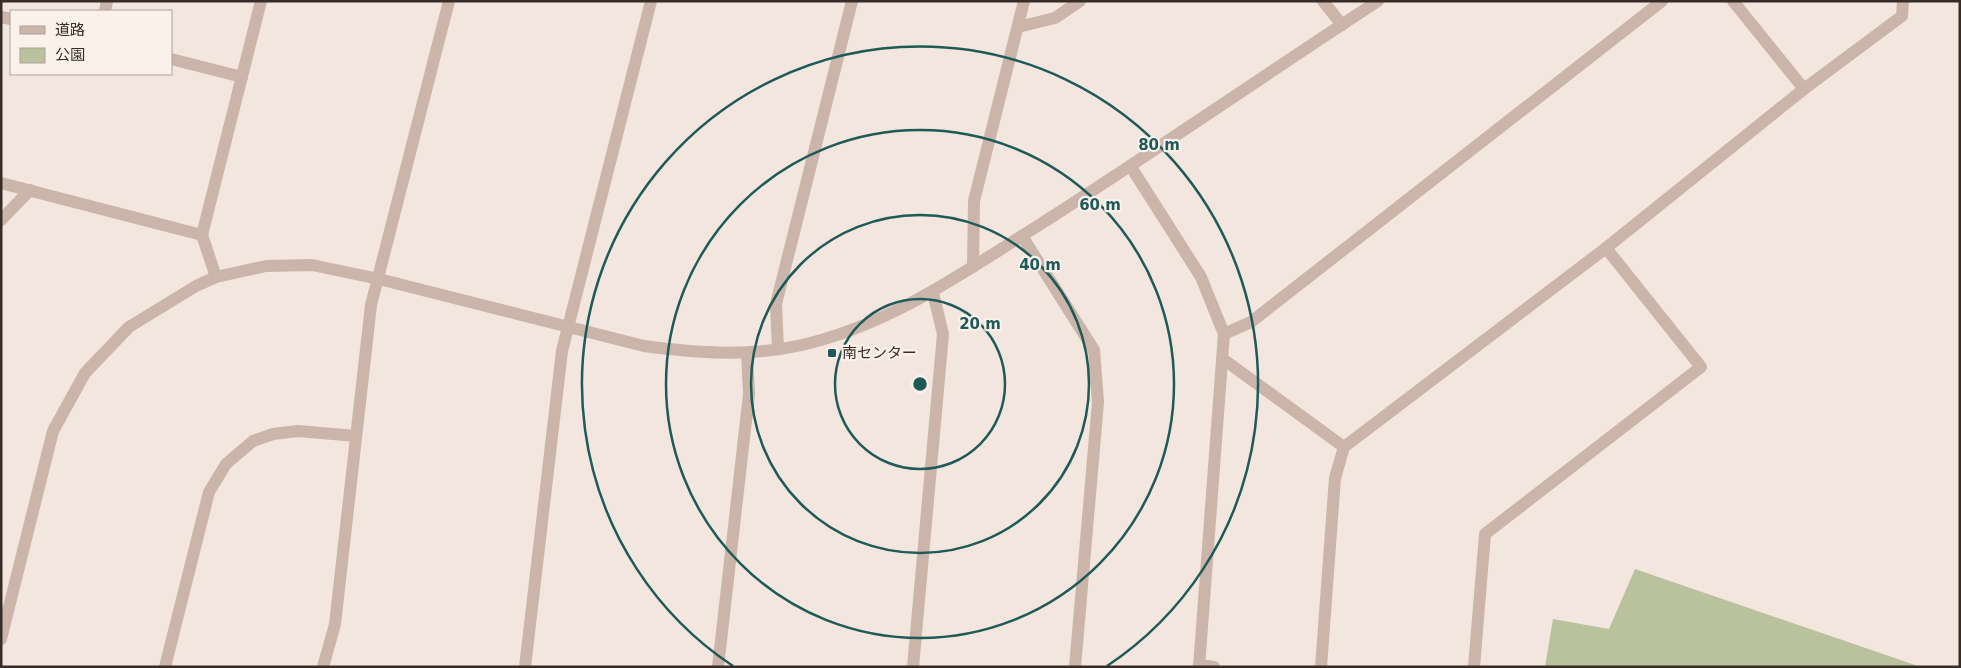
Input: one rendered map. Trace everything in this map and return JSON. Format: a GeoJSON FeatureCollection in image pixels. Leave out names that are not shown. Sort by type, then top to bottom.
{"type":"FeatureCollection","features":[{"type":"Feature","properties":{"kind":"street"},"geometry":{"type":"LineString","coordinates":[[216,277],[202,235],[261,1]]}},
{"type":"Feature","properties":{"kind":"street"},"geometry":{"type":"LineString","coordinates":[[324,667],[334,624],[371,305],[449,1]]}},
{"type":"Feature","properties":{"kind":"street"},"geometry":{"type":"LineString","coordinates":[[525,667],[562,351],[650,1]]}},
{"type":"Feature","properties":{"kind":"street"},"geometry":{"type":"LineString","coordinates":[[778,349],[776,304],[852,1]]}},
{"type":"Feature","properties":{"kind":"street"},"geometry":{"type":"LineString","coordinates":[[973,267],[974,201],[1024,1]]}},
{"type":"Feature","properties":{"kind":"street"},"geometry":{"type":"LineString","coordinates":[[1018,27],[1055,18],[1080,1]]}},
{"type":"Feature","properties":{"kind":"street"},"geometry":{"type":"LineString","coordinates":[[1323,1],[1342,25]]}},
{"type":"Feature","properties":{"kind":"street"},"geometry":{"type":"LineString","coordinates":[[1,639],[53,431],[85,373],[129,327],[196,286],[216,277],[266,266],[312,265],[379,279],[644,346],[673,350],[747,353],[811,342],[868,324],[932,293],[1131,167],[1378,1]]}},
{"type":"Feature","properties":{"kind":"street"},"geometry":{"type":"LineString","coordinates":[[1224,334],[1251,322],[1662,1]]}},
{"type":"Feature","properties":{"kind":"street"},"geometry":{"type":"LineString","coordinates":[[1733,1],[1804,89]]}},
{"type":"Feature","properties":{"kind":"street"},"geometry":{"type":"LineString","coordinates":[[1321,667],[1335,478],[1344,446],[1606,248],[1804,89],[1902,16],[1903,1]]}},
{"type":"Feature","properties":{"kind":"street"},"geometry":{"type":"LineString","coordinates":[[172,59],[242,77]]}},
{"type":"Feature","properties":{"kind":"street"},"geometry":{"type":"LineString","coordinates":[[1131,167],[1201,278],[1224,334],[1199,666],[1214,667]]}},
{"type":"Feature","properties":{"kind":"street"},"geometry":{"type":"LineString","coordinates":[[1,183],[202,235]]}},
{"type":"Feature","properties":{"kind":"street"},"geometry":{"type":"LineString","coordinates":[[1,220],[30,190]]}},
{"type":"Feature","properties":{"kind":"street"},"geometry":{"type":"LineString","coordinates":[[1022,236],[1094,350],[1098,402],[1075,667]]}},
{"type":"Feature","properties":{"kind":"street"},"geometry":{"type":"LineString","coordinates":[[1474,667],[1485,534],[1700,367],[1606,248]]}},
{"type":"Feature","properties":{"kind":"street"},"geometry":{"type":"LineString","coordinates":[[913,667],[943,334],[932,293]]}},
{"type":"Feature","properties":{"kind":"street"},"geometry":{"type":"LineString","coordinates":[[718,667],[749,394],[747,353]]}},
{"type":"Feature","properties":{"kind":"street"},"geometry":{"type":"LineString","coordinates":[[1223,359],[1344,446]]}},
{"type":"Feature","properties":{"kind":"street"},"geometry":{"type":"LineString","coordinates":[[165,667],[209,492],[226,464],[253,441],[273,434],[298,431],[356,436]]}},
{"type":"Feature","properties":{"kind":"green space"},"geometry":{"type":"Polygon","coordinates":[[[1635,569],[1921,667],[1545,667],[1553,619],[1609,629],[1635,569]]]}},
{"type":"Feature","properties":{"kind":"place","name":"南センター"},"geometry":{"type":"Point","coordinates":[832,353]}}]}
